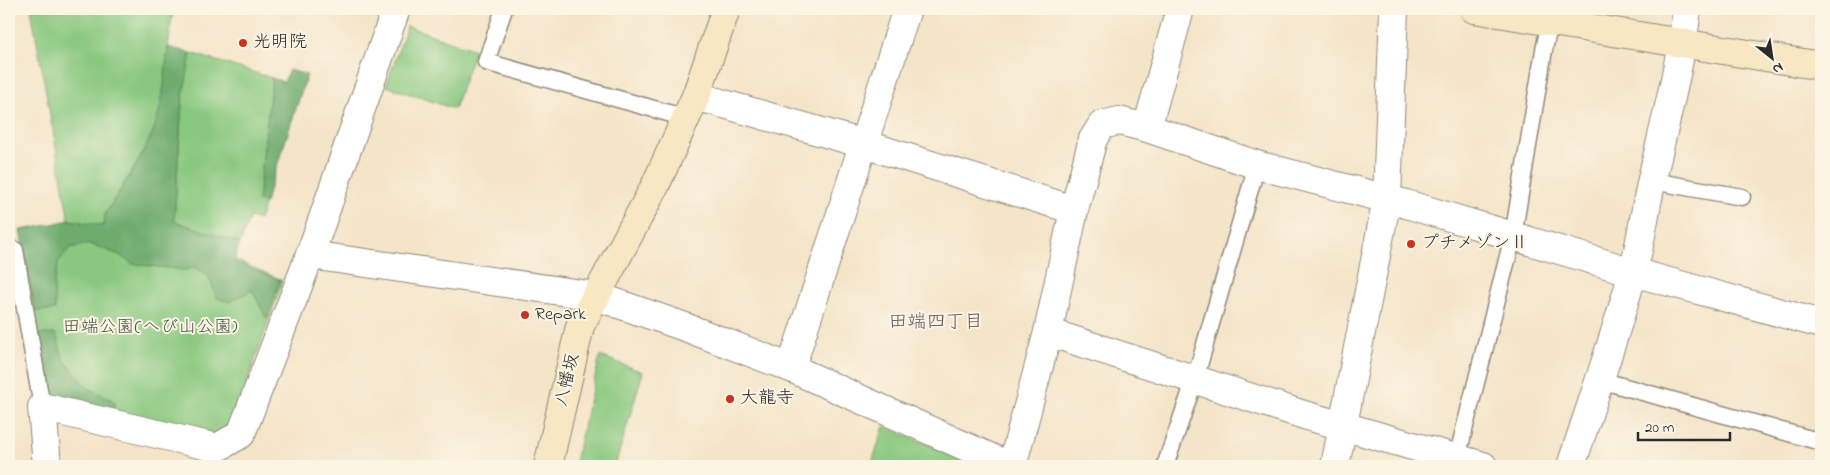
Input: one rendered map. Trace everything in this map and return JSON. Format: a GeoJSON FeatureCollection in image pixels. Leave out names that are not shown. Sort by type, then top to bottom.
{"type":"FeatureCollection","features":[{"type":"Feature","properties":{"kind":"street"},"geometry":{"type":"LineString","coordinates":[[47,466],[42,407],[217,448],[242,434],[310,255],[396,9]]}},
{"type":"Feature","properties":{"kind":"street","name":"八幡坂"},"geometry":{"type":"LineString","coordinates":[[548,466],[580,326],[656,186],[691,107],[726,9]]}},
{"type":"Feature","properties":{"kind":"street"},"geometry":{"type":"LineString","coordinates":[[791,368],[907,9]]}},
{"type":"Feature","properties":{"kind":"street"},"geometry":{"type":"LineString","coordinates":[[1147,128],[1180,9]]}},
{"type":"Feature","properties":{"kind":"street"},"geometry":{"type":"LineString","coordinates":[[1335,466],[1387,198],[1394,9]]}},
{"type":"Feature","properties":{"kind":"street"},"geometry":{"type":"LineString","coordinates":[[1474,9],[1552,16],[1683,44],[1821,66]]}},
{"type":"Feature","properties":{"kind":"street"},"geometry":{"type":"LineString","coordinates":[[1571,466],[1633,272],[1676,81],[1687,9]]}},
{"type":"Feature","properties":{"kind":"street"},"geometry":{"type":"LineString","coordinates":[[691,107],[864,144],[1074,210]]}},
{"type":"Feature","properties":{"kind":"street"},"geometry":{"type":"LineString","coordinates":[[310,255],[596,296],[791,368],[1010,466],[1048,332],[1074,210],[1093,139],[1102,125],[1118,120],[1257,165],[1387,198],[1633,272],[1821,324]]}},
{"type":"Feature","properties":{"kind":"street"},"geometry":{"type":"LineString","coordinates":[[1048,332],[1456,463],[1483,466]]}},
{"type":"Feature","properties":{"kind":"lane"},"geometry":{"type":"LineString","coordinates":[[504,9],[486,62],[691,107]]}},
{"type":"Feature","properties":{"kind":"lane"},"geometry":{"type":"LineString","coordinates":[[1456,463],[1513,236],[1544,50],[1552,16]]}},
{"type":"Feature","properties":{"kind":"lane"},"geometry":{"type":"LineString","coordinates":[[1165,466],[1195,380],[1257,165]]}},
{"type":"Feature","properties":{"kind":"lane"},"geometry":{"type":"LineString","coordinates":[[1652,181],[1742,197]]}},
{"type":"Feature","properties":{"kind":"lane"},"geometry":{"type":"LineString","coordinates":[[15,250],[42,407]]}},
{"type":"Feature","properties":{"kind":"lane"},"geometry":{"type":"LineString","coordinates":[[1600,380],[1821,442]]}},
{"type":"Feature","properties":{"kind":"green space"},"geometry":{"type":"Polygon","coordinates":[[[31,9],[174,9],[161,108],[157,122],[145,148],[110,207],[104,226],[69,220],[31,9]]]}},
{"type":"Feature","properties":{"kind":"green space"},"geometry":{"type":"Polygon","coordinates":[[[407,26],[475,50],[454,109],[386,86],[407,26]]]}},
{"type":"Feature","properties":{"kind":"green space"},"geometry":{"type":"Polygon","coordinates":[[[168,47],[191,53],[182,102],[174,221],[240,243],[234,262],[280,280],[267,319],[252,290],[230,302],[217,298],[208,275],[196,268],[183,270],[133,264],[117,254],[90,244],[70,248],[59,261],[54,283],[55,310],[35,311],[21,231],[69,220],[104,226],[105,214],[134,168],[153,131],[161,101],[168,47]]]}},
{"type":"Feature","properties":{"kind":"green space"},"geometry":{"type":"Polygon","coordinates":[[[191,53],[272,78],[258,201],[265,203],[259,220],[250,217],[240,243],[174,221],[182,102],[191,53]]]}},
{"type":"Feature","properties":{"kind":"green space"},"geometry":{"type":"Polygon","coordinates":[[[289,70],[307,75],[265,203],[258,201],[272,78],[284,82],[289,70]]]}},
{"type":"Feature","properties":{"kind":"green space","name":"田端公園(へび山公園)"},"geometry":{"type":"Polygon","coordinates":[[[70,222],[228,257],[282,280],[233,422],[210,437],[48,397],[20,230],[70,222]]]}},
{"type":"Feature","properties":{"kind":"green space"},"geometry":{"type":"Polygon","coordinates":[[[39,334],[56,334],[64,360],[87,387],[115,402],[113,410],[51,394],[39,334]]]}},
{"type":"Feature","properties":{"kind":"green space"},"geometry":{"type":"Polygon","coordinates":[[[600,356],[643,372],[615,466],[574,466],[600,356]]]}},
{"type":"Feature","properties":{"kind":"green space"},"geometry":{"type":"Polygon","coordinates":[[[884,426],[977,466],[871,466],[884,426]]]}},
{"type":"Feature","properties":{"kind":"place","name":"光明院"},"geometry":{"type":"Point","coordinates":[243,43]}},
{"type":"Feature","properties":{"kind":"place","name":"プチメゾンⅡ"},"geometry":{"type":"Point","coordinates":[1411,244]}},
{"type":"Feature","properties":{"kind":"place","name":"Repark"},"geometry":{"type":"Point","coordinates":[525,315]}},
{"type":"Feature","properties":{"kind":"place","name":"大龍寺"},"geometry":{"type":"Point","coordinates":[730,399]}},
{"type":"Feature","properties":{"kind":"district","name":"田端四丁目"},"geometry":{"type":"Point","coordinates":[936,322]}}]}
